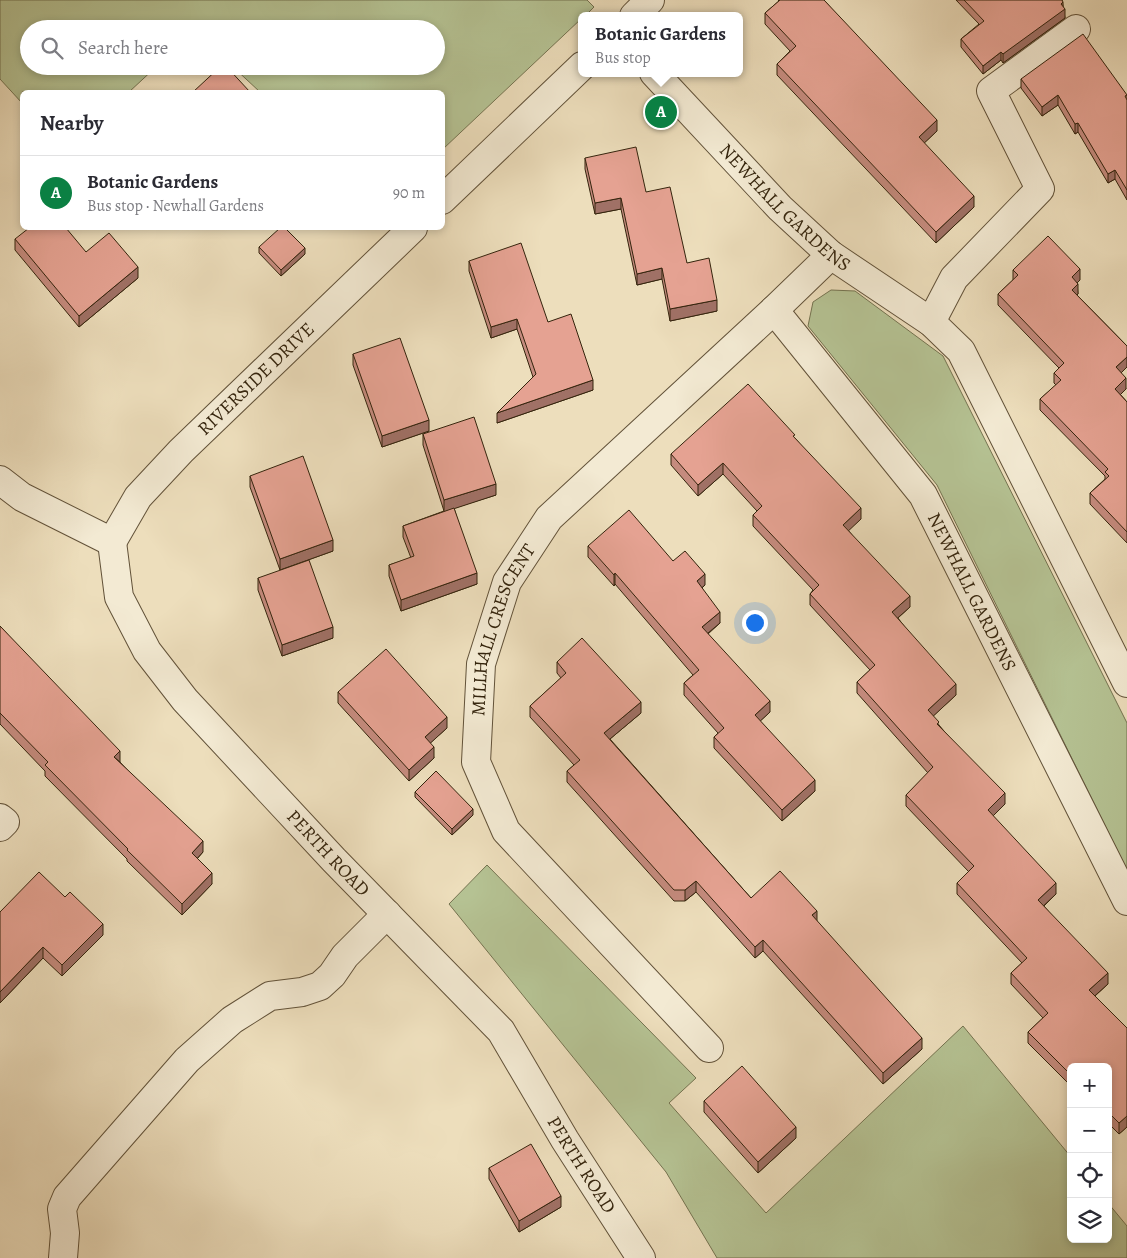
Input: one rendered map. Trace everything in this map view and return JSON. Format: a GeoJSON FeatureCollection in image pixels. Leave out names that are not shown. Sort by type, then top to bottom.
{"type":"FeatureCollection","features":[{"type":"Feature","properties":{"kind":"street"},"geometry":{"type":"LineString","coordinates":[[931,322],[954,278],[1040,189],[991,91],[1076,29]]}},
{"type":"Feature","properties":{"kind":"street"},"geometry":{"type":"LineString","coordinates":[[445,197],[578,70]]}},
{"type":"Feature","properties":{"kind":"street","name":"NEWHALL GARDENS"},"geometry":{"type":"LineString","coordinates":[[658,77],[780,208],[831,255],[931,322],[961,351],[1127,683]]}},
{"type":"Feature","properties":{"kind":"street","name":"RIVERSIDE DRIVE"},"geometry":{"type":"LineString","coordinates":[[112,542],[138,497],[181,450],[412,230]]}},
{"type":"Feature","properties":{"kind":"street","name":"MILLHALL CRESCENT"},"geometry":{"type":"LineString","coordinates":[[709,1048],[506,831],[476,762],[481,664],[507,582],[549,518],[831,255]]}},
{"type":"Feature","properties":{"kind":"street","name":"NEWHALL GARDENS"},"geometry":{"type":"LineString","coordinates":[[774,310],[923,495],[1127,901]]}},
{"type":"Feature","properties":{"kind":"street"},"geometry":{"type":"LineString","coordinates":[[0,480],[22,497],[112,542]]}},
{"type":"Feature","properties":{"kind":"street","name":"PERTH ROAD"},"geometry":{"type":"LineString","coordinates":[[112,542],[119,597],[147,651],[185,700],[387,914],[501,1031],[565,1140],[641,1258]]}},
{"type":"Feature","properties":{"kind":"street"},"geometry":{"type":"LineString","coordinates":[[0,818],[4,822],[0,827]]}},
{"type":"Feature","properties":{"kind":"street"},"geometry":{"type":"LineString","coordinates":[[63,1258],[65,1233],[62,1209],[67,1197],[187,1060],[232,1020],[270,996],[302,992],[320,986],[332,975],[345,956],[387,914]]}},
{"type":"Feature","properties":{"kind":"green space"},"geometry":{"type":"Polygon","coordinates":[[[0,0],[587,0],[594,7],[589,12],[578,12],[578,22],[445,147],[445,90],[258,90],[242,75],[445,75],[445,20],[20,20],[20,75],[147,75],[131,90],[20,90],[20,101],[0,79],[0,0]]]}},
{"type":"Feature","properties":{"kind":"green space"},"geometry":{"type":"Polygon","coordinates":[[[831,290],[855,291],[943,356],[1127,723],[1127,870],[937,485],[808,326],[813,302],[831,290]]]}},
{"type":"Feature","properties":{"kind":"green space"},"geometry":{"type":"Polygon","coordinates":[[[487,865],[696,1078],[669,1103],[766,1213],[963,1026],[1067,1152],[1067,1243],[1112,1243],[1112,1208],[1127,1226],[1127,1258],[717,1258],[666,1172],[449,904],[487,865]]]}},
{"type":"Feature","properties":{"kind":"building"},"geometry":{"type":"Polygon","coordinates":[[[780,0],[824,0],[937,120],[919,137],[974,196],[936,232],[777,64],[796,46],[765,13],[780,0]]]}},
{"type":"Feature","properties":{"kind":"building"},"geometry":{"type":"Polygon","coordinates":[[[964,0],[1062,0],[1061,4],[1065,9],[1003,54],[1001,52],[983,66],[961,39],[984,21],[964,0]]]}},
{"type":"Feature","properties":{"kind":"building"},"geometry":{"type":"Polygon","coordinates":[[[1083,34],[1127,95],[1125,96],[1127,100],[1127,190],[1115,170],[1108,174],[1078,123],[1075,124],[1058,95],[1042,107],[1021,79],[1083,34]]]}},
{"type":"Feature","properties":{"kind":"building"},"geometry":{"type":"Polygon","coordinates":[[[211,75],[234,75],[248,90],[195,90],[211,75]]]}},
{"type":"Feature","properties":{"kind":"building"},"geometry":{"type":"Polygon","coordinates":[[[636,147],[646,192],[670,187],[687,263],[709,258],[717,300],[670,309],[662,268],[637,274],[621,198],[595,203],[585,158],[636,147]]]}},
{"type":"Feature","properties":{"kind":"building"},"geometry":{"type":"Polygon","coordinates":[[[26,230],[68,230],[86,252],[109,233],[138,267],[79,316],[15,239],[26,230]]]}},
{"type":"Feature","properties":{"kind":"building"},"geometry":{"type":"Polygon","coordinates":[[[278,230],[287,230],[305,248],[281,270],[259,247],[278,230]]]}},
{"type":"Feature","properties":{"kind":"building"},"geometry":{"type":"Polygon","coordinates":[[[1048,236],[1080,269],[1072,277],[1078,284],[1072,290],[1127,346],[1127,357],[1116,367],[1126,378],[1115,389],[1127,402],[1127,532],[1090,493],[1109,476],[1105,472],[1108,469],[1040,399],[1061,380],[1054,373],[1064,363],[998,294],[1018,275],[1013,270],[1048,236]]]}},
{"type":"Feature","properties":{"kind":"building"},"geometry":{"type":"Polygon","coordinates":[[[521,243],[548,322],[571,314],[593,380],[497,413],[536,374],[517,319],[491,327],[469,261],[521,243]]]}},
{"type":"Feature","properties":{"kind":"building"},"geometry":{"type":"Polygon","coordinates":[[[400,338],[429,420],[382,436],[353,354],[400,338]]]}},
{"type":"Feature","properties":{"kind":"building"},"geometry":{"type":"Polygon","coordinates":[[[748,384],[795,435],[793,436],[861,508],[843,525],[910,596],[892,612],[956,684],[928,710],[939,722],[937,724],[1005,793],[988,810],[1056,883],[1038,900],[1108,973],[1089,990],[1127,1028],[1127,1116],[1119,1123],[1112,1116],[1112,1063],[1067,1063],[1067,1071],[1028,1032],[1048,1013],[1011,973],[1027,958],[957,883],[974,866],[906,795],[933,767],[857,682],[875,665],[810,594],[819,585],[753,515],[762,506],[723,463],[698,485],[671,454],[748,384]]]}},
{"type":"Feature","properties":{"kind":"building"},"geometry":{"type":"Polygon","coordinates":[[[474,417],[496,484],[444,500],[423,434],[474,417]]]}},
{"type":"Feature","properties":{"kind":"building"},"geometry":{"type":"Polygon","coordinates":[[[303,456],[333,540],[280,559],[250,476],[303,456]]]}},
{"type":"Feature","properties":{"kind":"building"},"geometry":{"type":"Polygon","coordinates":[[[454,508],[477,573],[401,600],[389,565],[414,556],[403,526],[454,508]]]}},
{"type":"Feature","properties":{"kind":"building"},"geometry":{"type":"Polygon","coordinates":[[[629,510],[673,561],[685,551],[705,574],[697,581],[720,612],[702,627],[770,701],[755,715],[815,780],[782,810],[714,737],[724,728],[684,683],[699,670],[615,573],[614,575],[588,546],[629,510]]]}},
{"type":"Feature","properties":{"kind":"building"},"geometry":{"type":"Polygon","coordinates":[[[309,560],[333,627],[282,645],[258,578],[309,560]]]}},
{"type":"Feature","properties":{"kind":"building"},"geometry":{"type":"Polygon","coordinates":[[[0,626],[120,751],[114,757],[203,841],[192,853],[212,873],[182,904],[45,765],[48,762],[0,713],[0,626]]]}},
{"type":"Feature","properties":{"kind":"building"},"geometry":{"type":"Polygon","coordinates":[[[582,638],[641,702],[604,733],[751,898],[780,871],[817,911],[812,915],[922,1038],[883,1073],[763,940],[755,947],[696,881],[685,890],[674,890],[567,771],[580,760],[530,706],[566,673],[557,662],[582,638]]]}},
{"type":"Feature","properties":{"kind":"building"},"geometry":{"type":"Polygon","coordinates":[[[386,649],[447,717],[425,737],[434,747],[409,770],[338,692],[386,649]]]}},
{"type":"Feature","properties":{"kind":"building"},"geometry":{"type":"Polygon","coordinates":[[[436,771],[473,809],[452,829],[415,792],[436,771]]]}},
{"type":"Feature","properties":{"kind":"building"},"geometry":{"type":"Polygon","coordinates":[[[39,872],[65,897],[70,892],[103,924],[62,965],[43,947],[0,992],[0,912],[39,872]]]}},
{"type":"Feature","properties":{"kind":"building"},"geometry":{"type":"Polygon","coordinates":[[[742,1066],[796,1127],[758,1162],[704,1101],[742,1066]]]}},
{"type":"Feature","properties":{"kind":"building"},"geometry":{"type":"Polygon","coordinates":[[[531,1144],[561,1196],[519,1221],[489,1168],[531,1144]]]}},
{"type":"Feature","properties":{"kind":"place","name":"Botanic Gardens"},"geometry":{"type":"Point","coordinates":[661,112]}}]}
